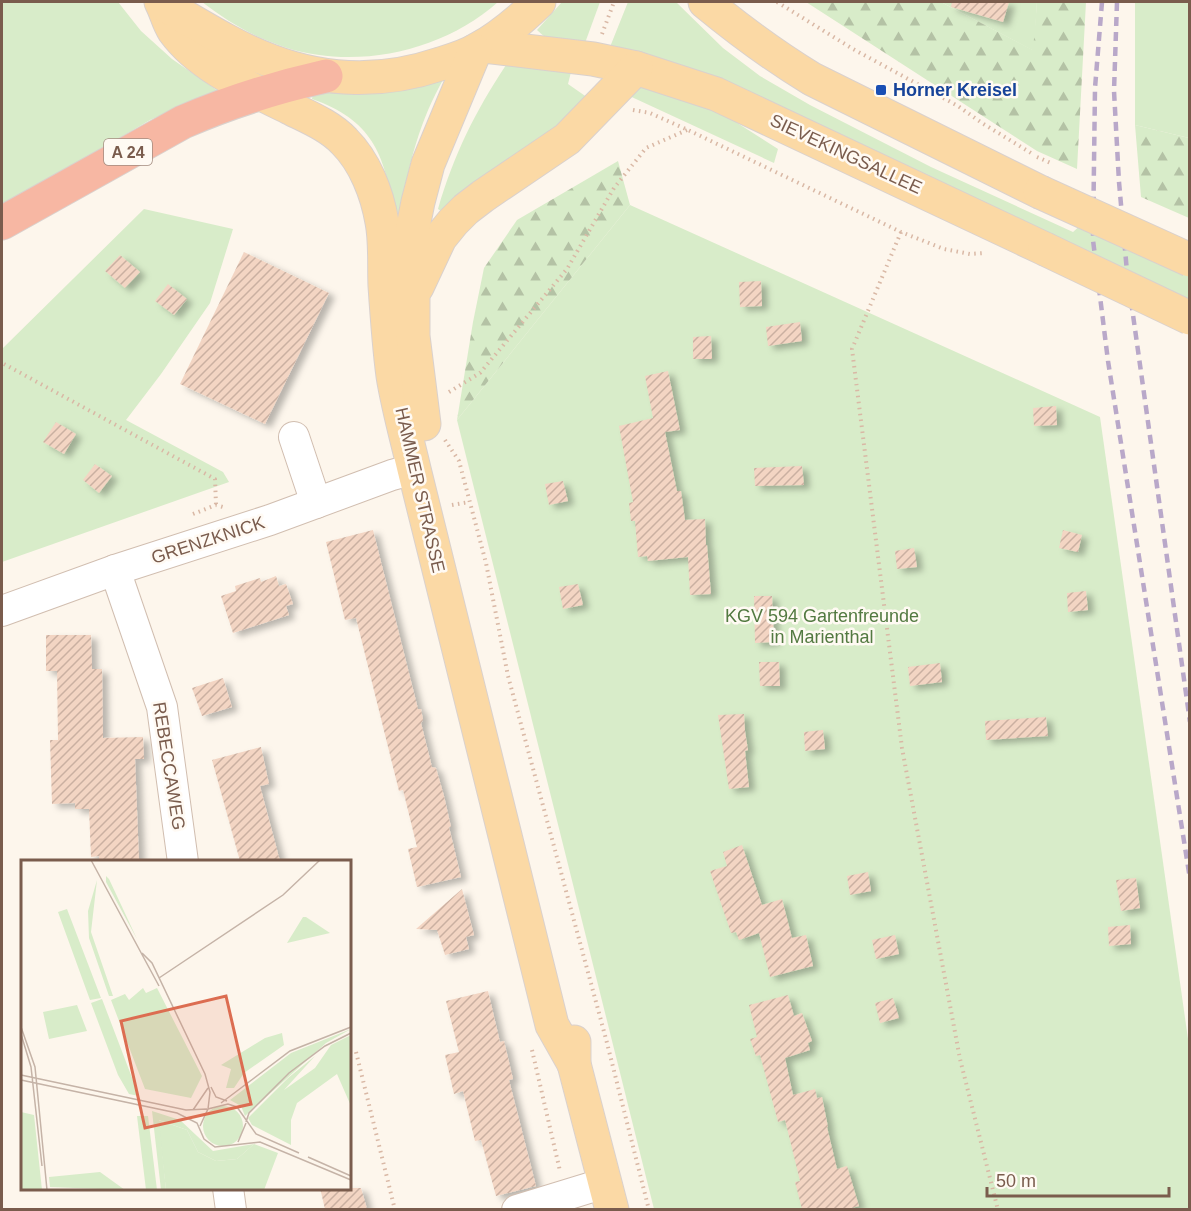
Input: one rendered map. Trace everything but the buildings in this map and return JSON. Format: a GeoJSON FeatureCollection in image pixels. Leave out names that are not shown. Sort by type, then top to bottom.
{"type":"FeatureCollection","features":[{"type":"Feature","properties":{"kind":"highway"},"geometry":{"type":"LineString","coordinates":[[260,93],[326,75]]}},
{"type":"Feature","properties":{"kind":"highway","name":"A 24"},"geometry":{"type":"LineString","coordinates":[[2,223],[183,122],[260,93]]}},
{"type":"Feature","properties":{"kind":"main road","name":"SIEVEKINGSALLEE"},"geometry":{"type":"LineString","coordinates":[[162,3],[251,53],[287,67],[326,75],[370,78],[422,70],[480,48],[509,28],[539,2]]}},
{"type":"Feature","properties":{"kind":"main road"},"geometry":{"type":"LineString","coordinates":[[705,2],[785,63],[812,79],[1040,192],[1190,260]]}},
{"type":"Feature","properties":{"kind":"main road","name":"HAMMER STRASSE"},"geometry":{"type":"LineString","coordinates":[[162,3],[173,30],[195,53],[213,67],[335,133],[354,153],[369,179],[382,223],[385,287],[394,378],[414,470],[552,1025],[574,1064],[609,1196]]}},
{"type":"Feature","properties":{"kind":"main road","name":"SIEVEKINGSALLEE"},"geometry":{"type":"LineString","coordinates":[[480,48],[593,59],[636,68],[716,94],[1190,318]]}},
{"type":"Feature","properties":{"kind":"main road","name":"HAMMER STRASSE"},"geometry":{"type":"LineString","coordinates":[[480,48],[428,164],[418,202],[413,227],[413,336],[424,426],[574,1022],[574,1064]]}},
{"type":"Feature","properties":{"kind":"main road"},"geometry":{"type":"LineString","coordinates":[[414,294],[440,238],[453,222],[466,209],[500,184],[567,139],[636,68]]}},
{"type":"Feature","properties":{"kind":"street"},"geometry":{"type":"LineString","coordinates":[[294,437],[316,503]]}},
{"type":"Feature","properties":{"kind":"street","name":"GRENZKNICK"},"geometry":{"type":"LineString","coordinates":[[2,611],[392,475],[414,470]]}},
{"type":"Feature","properties":{"kind":"street","name":"REBECCAWEG"},"geometry":{"type":"LineString","coordinates":[[115,570],[162,707],[183,860]]}},
{"type":"Feature","properties":{"kind":"street"},"geometry":{"type":"LineString","coordinates":[[228,1190],[231,1209]]}},
{"type":"Feature","properties":{"kind":"street"},"geometry":{"type":"LineString","coordinates":[[517,1209],[609,1196]]}},
{"type":"Feature","properties":{"kind":"path"},"geometry":{"type":"LineString","coordinates":[[602,35],[614,2]]}},
{"type":"Feature","properties":{"kind":"path"},"geometry":{"type":"LineString","coordinates":[[777,2],[853,48],[958,106],[1037,157]]}},
{"type":"Feature","properties":{"kind":"path"},"geometry":{"type":"LineString","coordinates":[[631,116],[636,112],[650,113],[902,232],[944,249],[970,254],[992,252]]}},
{"type":"Feature","properties":{"kind":"path"},"geometry":{"type":"LineString","coordinates":[[441,397],[480,373],[560,278],[614,188],[646,148],[688,130]]}},
{"type":"Feature","properties":{"kind":"path"},"geometry":{"type":"LineString","coordinates":[[902,232],[852,349],[902,748],[960,1059],[998,1209]]}},
{"type":"Feature","properties":{"kind":"path"},"geometry":{"type":"LineString","coordinates":[[4,364],[215,479],[216,506]]}},
{"type":"Feature","properties":{"kind":"path"},"geometry":{"type":"LineString","coordinates":[[444,432],[446,442],[459,461],[486,563],[508,676],[606,1039],[649,1209]]}},
{"type":"Feature","properties":{"kind":"path"},"geometry":{"type":"LineString","coordinates":[[356,1052],[395,1209]]}},
{"type":"Feature","properties":{"kind":"green space"},"geometry":{"type":"Polygon","coordinates":[[[2,2],[118,2],[141,31],[172,59],[218,91],[150,120],[2,207],[2,2]]]}},
{"type":"Feature","properties":{"kind":"green space"},"geometry":{"type":"Polygon","coordinates":[[[202,2],[498,2],[476,19],[452,33],[426,44],[398,52],[342,57],[314,54],[275,44],[242,29],[202,2]]]}},
{"type":"Feature","properties":{"kind":"green space"},"geometry":{"type":"Polygon","coordinates":[[[562,2],[600,2],[585,43],[547,39],[537,30],[562,2]]]}},
{"type":"Feature","properties":{"kind":"green space"},"geometry":{"type":"Polygon","coordinates":[[[628,2],[676,2],[723,48],[760,76],[810,105],[931,167],[1073,232],[1083,223],[1189,274],[1189,304],[610,47],[628,2]]]}},
{"type":"Feature","properties":{"kind":"green space"},"geometry":{"type":"Polygon","coordinates":[[[806,2],[941,2],[1033,50],[1037,2],[1086,2],[1077,169],[1037,151],[806,2]]]}},
{"type":"Feature","properties":{"kind":"green space"},"geometry":{"type":"Polygon","coordinates":[[[941,2],[1037,2],[1034,51],[941,2]]]}},
{"type":"Feature","properties":{"kind":"green space"},"geometry":{"type":"Polygon","coordinates":[[[1135,2],[1189,2],[1189,138],[1135,125],[1135,2]]]}},
{"type":"Feature","properties":{"kind":"green space"},"geometry":{"type":"Polygon","coordinates":[[[506,65],[571,72],[568,84],[591,100],[447,215],[438,209],[458,152],[475,117],[506,65]]]}},
{"type":"Feature","properties":{"kind":"green space"},"geometry":{"type":"Polygon","coordinates":[[[444,78],[428,110],[416,143],[401,212],[394,212],[385,172],[372,141],[349,117],[312,99],[313,94],[444,78]]]}},
{"type":"Feature","properties":{"kind":"green space"},"geometry":{"type":"Polygon","coordinates":[[[641,85],[720,112],[778,149],[774,163],[623,93],[641,85]]]}},
{"type":"Feature","properties":{"kind":"green space"},"geometry":{"type":"Polygon","coordinates":[[[1135,125],[1189,138],[1189,218],[1141,197],[1135,125]]]}},
{"type":"Feature","properties":{"kind":"green space"},"geometry":{"type":"Polygon","coordinates":[[[618,161],[630,205],[457,420],[484,268],[517,220],[618,161]]]}},
{"type":"Feature","properties":{"kind":"green space","name":"KGV 594 Gartenfreunde in Marienthal"},"geometry":{"type":"Polygon","coordinates":[[[630,205],[1100,417],[1189,1046],[1189,1209],[654,1209],[457,420],[630,205]]]}},
{"type":"Feature","properties":{"kind":"green space"},"geometry":{"type":"Polygon","coordinates":[[[144,209],[233,229],[210,303],[126,420],[223,472],[229,482],[2,562],[2,349],[144,209]]]}},
{"type":"Feature","properties":{"kind":"railway"},"geometry":{"type":"LineString","coordinates":[[1102,2],[1095,88],[1093,240],[1108,361],[1190,879]]}},
{"type":"Feature","properties":{"kind":"railway"},"geometry":{"type":"LineString","coordinates":[[1117,2],[1114,91],[1127,272],[1190,722]]}},
{"type":"Feature","properties":{"kind":"place","name":"Horner Kreisel"},"geometry":{"type":"Point","coordinates":[881,90]}}]}
